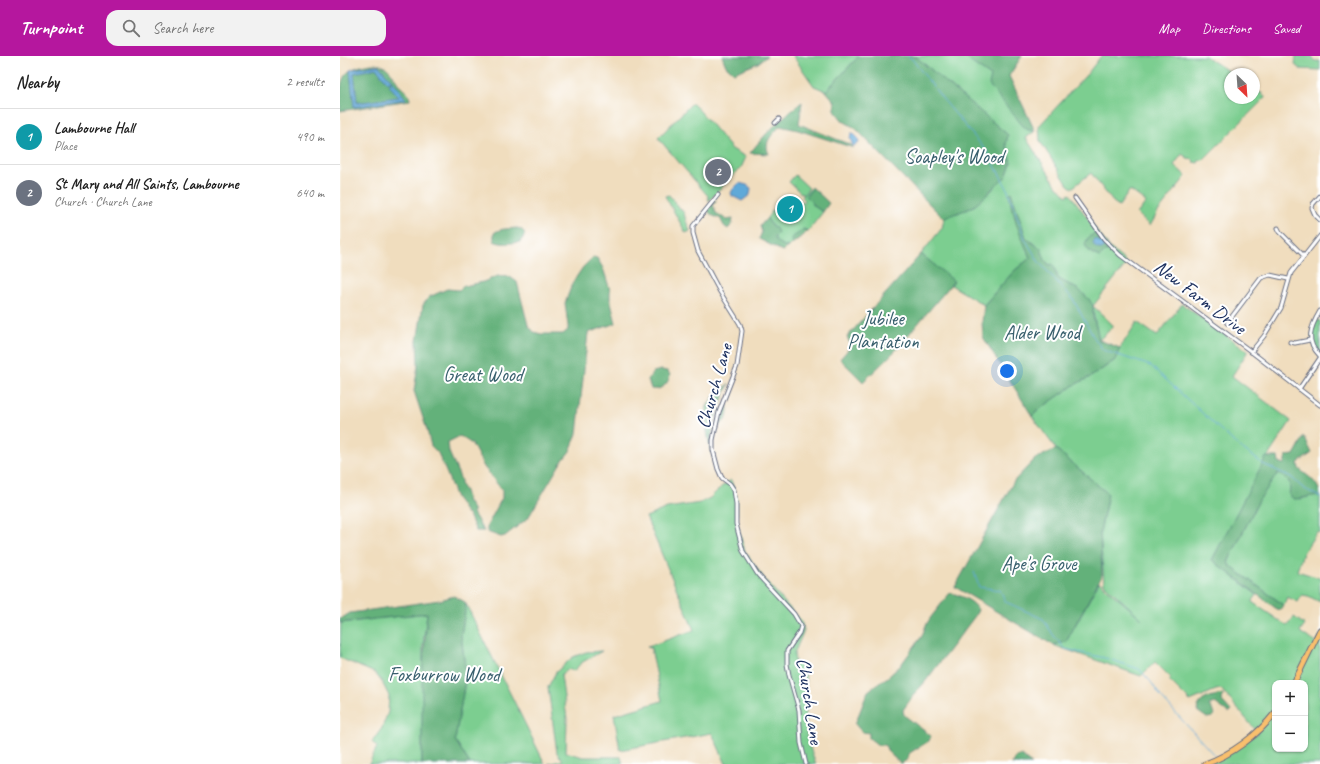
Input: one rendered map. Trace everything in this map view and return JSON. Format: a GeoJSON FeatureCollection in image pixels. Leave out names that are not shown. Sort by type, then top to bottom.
{"type":"FeatureCollection","features":[{"type":"Feature","properties":{"kind":"main road"},"geometry":{"type":"LineString","coordinates":[[1295,680],[1320,630]]}},
{"type":"Feature","properties":{"kind":"main road"},"geometry":{"type":"LineString","coordinates":[[1205,764],[1222,757],[1243,743],[1272,716]]}},
{"type":"Feature","properties":{"kind":"street"},"geometry":{"type":"LineString","coordinates":[[775,124],[779,119]]}},
{"type":"Feature","properties":{"kind":"street","name":"Church Lane"},"geometry":{"type":"LineString","coordinates":[[718,195],[693,226],[693,233],[698,252],[740,324],[742,331],[737,366],[719,412],[713,440],[713,450],[722,478],[730,484],[734,490],[736,524],[743,551],[758,575],[794,614],[801,626],[799,633],[787,651],[787,664],[799,710],[801,743],[806,764]]}},
{"type":"Feature","properties":{"kind":"street"},"geometry":{"type":"LineString","coordinates":[[1320,196],[1312,208],[1315,215],[1320,220]]}},
{"type":"Feature","properties":{"kind":"street","name":"New Farm Drive"},"geometry":{"type":"LineString","coordinates":[[1075,198],[1104,239],[1120,255],[1320,405]]}},
{"type":"Feature","properties":{"kind":"street"},"geometry":{"type":"LineString","coordinates":[[1278,228],[1280,232],[1304,256]]}},
{"type":"Feature","properties":{"kind":"street"},"geometry":{"type":"LineString","coordinates":[[1251,352],[1264,336],[1281,308],[1288,279],[1294,268],[1320,236]]}},
{"type":"Feature","properties":{"kind":"street"},"geometry":{"type":"LineString","coordinates":[[1227,323],[1261,278],[1270,276],[1288,279]]}},
{"type":"Feature","properties":{"kind":"street"},"geometry":{"type":"LineString","coordinates":[[1299,390],[1320,357],[1315,351],[1310,340],[1311,329],[1320,312]]}},
{"type":"Feature","properties":{"kind":"street"},"geometry":{"type":"LineString","coordinates":[[1316,317],[1320,320]]}},
{"type":"Feature","properties":{"kind":"street"},"geometry":{"type":"LineString","coordinates":[[1290,342],[1294,343],[1310,340]]}},
{"type":"Feature","properties":{"kind":"green space"},"geometry":{"type":"Polygon","coordinates":[[[722,56],[767,56],[758,63],[734,73],[726,66],[722,56]]]}},
{"type":"Feature","properties":{"kind":"green space"},"geometry":{"type":"Polygon","coordinates":[[[793,56],[859,56],[826,91],[814,86],[793,56]]]}},
{"type":"Feature","properties":{"kind":"green space","name":"Soapley's Wood"},"geometry":{"type":"Polygon","coordinates":[[[859,56],[915,56],[1008,135],[1006,144],[1011,163],[1006,177],[975,205],[944,219],[855,128],[843,121],[835,111],[835,102],[826,91],[859,56]]]}},
{"type":"Feature","properties":{"kind":"green space"},"geometry":{"type":"Polygon","coordinates":[[[915,56],[964,56],[991,76],[1028,130],[1035,131],[1026,138],[1058,188],[1059,187],[1066,196],[1070,194],[1097,231],[1087,239],[1091,253],[1099,257],[1110,248],[1127,263],[1093,306],[1079,290],[1059,279],[1057,273],[1045,260],[1041,249],[1026,238],[1011,192],[1010,198],[1014,215],[1030,258],[1014,271],[984,305],[951,285],[953,281],[921,254],[942,228],[944,219],[951,214],[967,210],[974,206],[992,190],[1000,180],[1006,177],[1011,163],[1006,144],[1008,135],[915,56]]]}},
{"type":"Feature","properties":{"kind":"green space"},"geometry":{"type":"Polygon","coordinates":[[[964,56],[1022,56],[1009,76],[1035,131],[1028,130],[1023,126],[989,85],[991,76],[964,56]]]}},
{"type":"Feature","properties":{"kind":"green space"},"geometry":{"type":"Polygon","coordinates":[[[1101,56],[1205,56],[1224,68],[1224,104],[1259,104],[1202,161],[1200,159],[1198,163],[1193,162],[1194,161],[1190,158],[1189,159],[1182,154],[1174,165],[1186,176],[1158,212],[1150,226],[1137,214],[1146,202],[1130,190],[1119,206],[1113,202],[1091,173],[1072,188],[1068,185],[1040,141],[1039,126],[1088,73],[1101,56]]]}},
{"type":"Feature","properties":{"kind":"green space"},"geometry":{"type":"Polygon","coordinates":[[[1296,56],[1312,56],[1315,61],[1320,61],[1320,70],[1300,69],[1295,65],[1296,56]]]}},
{"type":"Feature","properties":{"kind":"green space"},"geometry":{"type":"Polygon","coordinates":[[[378,64],[387,68],[408,94],[410,100],[340,111],[340,91],[342,83],[344,77],[350,71],[354,107],[400,97],[357,103],[354,73],[376,68],[388,83],[392,81],[378,65],[352,70],[361,66],[378,64]]]}},
{"type":"Feature","properties":{"kind":"green space"},"geometry":{"type":"Polygon","coordinates":[[[1260,92],[1265,96],[1260,103],[1260,92]]]}},
{"type":"Feature","properties":{"kind":"green space"},"geometry":{"type":"Polygon","coordinates":[[[802,102],[799,124],[851,145],[854,148],[798,130],[780,126],[769,139],[767,150],[769,154],[750,153],[774,126],[802,102]]]}},
{"type":"Feature","properties":{"kind":"green space"},"geometry":{"type":"Polygon","coordinates":[[[691,104],[694,104],[732,149],[746,157],[741,168],[709,201],[708,196],[658,138],[691,104]]]}},
{"type":"Feature","properties":{"kind":"green space"},"geometry":{"type":"Polygon","coordinates":[[[795,175],[809,188],[803,195],[789,182],[795,175]]]}},
{"type":"Feature","properties":{"kind":"green space"},"geometry":{"type":"Polygon","coordinates":[[[812,187],[813,188],[806,196],[814,206],[823,212],[808,231],[803,229],[791,240],[792,244],[788,247],[779,244],[775,239],[776,227],[772,226],[767,218],[776,206],[783,211],[781,214],[789,219],[795,210],[795,205],[798,202],[804,202],[805,200],[802,197],[812,187]]]}},
{"type":"Feature","properties":{"kind":"green space"},"geometry":{"type":"Polygon","coordinates":[[[813,188],[829,203],[823,212],[814,206],[806,196],[813,188]]]}},
{"type":"Feature","properties":{"kind":"green space","name":"Alder Wood"},"geometry":{"type":"Polygon","coordinates":[[[1011,192],[1026,238],[1041,249],[1045,260],[1049,265],[1053,264],[1059,279],[1079,290],[1089,299],[1093,306],[1093,317],[1099,340],[1120,348],[1115,360],[1092,376],[1074,385],[1032,416],[983,337],[982,322],[984,305],[1014,271],[1030,258],[1012,210],[1009,194],[1011,192]]]}},
{"type":"Feature","properties":{"kind":"green space"},"geometry":{"type":"Polygon","coordinates":[[[669,195],[684,213],[690,231],[686,233],[665,196],[669,195]]]}},
{"type":"Feature","properties":{"kind":"green space"},"geometry":{"type":"Polygon","coordinates":[[[715,200],[717,201],[713,205],[716,213],[727,220],[733,219],[732,224],[728,229],[724,226],[720,218],[709,213],[707,209],[715,200]]]}},
{"type":"Feature","properties":{"kind":"green space"},"geometry":{"type":"Polygon","coordinates":[[[767,218],[772,226],[776,227],[778,233],[774,237],[776,241],[781,245],[788,247],[782,251],[759,239],[762,232],[760,226],[767,218]]]}},
{"type":"Feature","properties":{"kind":"green space"},"geometry":{"type":"Polygon","coordinates":[[[517,228],[521,229],[525,233],[520,242],[503,243],[494,241],[494,233],[496,231],[517,228]]]}},
{"type":"Feature","properties":{"kind":"green space"},"geometry":{"type":"Polygon","coordinates":[[[803,229],[808,231],[792,244],[791,238],[803,229]]]}},
{"type":"Feature","properties":{"kind":"green space"},"geometry":{"type":"Polygon","coordinates":[[[1097,231],[1110,248],[1099,257],[1089,251],[1085,245],[1087,239],[1097,231]]]}},
{"type":"Feature","properties":{"kind":"green space","name":"Jubilee Plantation"},"geometry":{"type":"Polygon","coordinates":[[[921,254],[954,281],[894,352],[863,382],[840,359],[851,346],[847,337],[921,254]]]}},
{"type":"Feature","properties":{"kind":"green space","name":"Great Wood"},"geometry":{"type":"Polygon","coordinates":[[[593,257],[597,258],[603,268],[610,290],[610,299],[616,323],[588,333],[577,434],[570,451],[560,464],[528,518],[505,536],[501,537],[487,532],[487,526],[502,498],[502,490],[484,467],[472,444],[460,436],[448,442],[449,452],[461,480],[461,485],[465,491],[468,502],[473,509],[473,513],[484,531],[476,531],[469,515],[466,514],[456,498],[438,453],[431,446],[414,391],[418,365],[417,341],[423,305],[429,297],[447,289],[459,290],[464,286],[483,282],[498,276],[510,277],[517,282],[528,325],[534,332],[541,334],[563,334],[568,330],[565,303],[573,282],[583,267],[593,257]]]}},
{"type":"Feature","properties":{"kind":"green space"},"geometry":{"type":"Polygon","coordinates":[[[1182,304],[1248,351],[1232,376],[1291,421],[1263,464],[1212,560],[1257,595],[1252,602],[1287,626],[1294,617],[1305,625],[1300,632],[1316,643],[1320,636],[1320,764],[1210,764],[1258,733],[1221,689],[1190,701],[1169,680],[1171,678],[1155,662],[1141,676],[1053,645],[1066,642],[1099,582],[1142,619],[1104,584],[1100,532],[1108,494],[1056,449],[1032,416],[1074,385],[1092,376],[1114,361],[1120,348],[1137,322],[1157,336],[1182,304]]]}},
{"type":"Feature","properties":{"kind":"green space"},"geometry":{"type":"Polygon","coordinates":[[[1093,306],[1114,326],[1099,340],[1094,319],[1093,306]]]}},
{"type":"Feature","properties":{"kind":"green space"},"geometry":{"type":"Polygon","coordinates":[[[1319,320],[1320,354],[1314,346],[1312,338],[1314,325],[1316,321],[1319,320]]]}},
{"type":"Feature","properties":{"kind":"green space"},"geometry":{"type":"Polygon","coordinates":[[[661,370],[667,371],[670,374],[668,381],[661,388],[651,389],[648,380],[653,372],[661,370]]]}},
{"type":"Feature","properties":{"kind":"green space"},"geometry":{"type":"Polygon","coordinates":[[[729,384],[716,416],[710,450],[706,425],[706,408],[714,396],[729,384]]]}},
{"type":"Feature","properties":{"kind":"green space"},"geometry":{"type":"Polygon","coordinates":[[[727,403],[727,416],[719,426],[727,403]]]}},
{"type":"Feature","properties":{"kind":"green space"},"geometry":{"type":"Polygon","coordinates":[[[1304,437],[1312,453],[1298,463],[1299,469],[1310,477],[1316,484],[1320,496],[1294,499],[1289,495],[1289,481],[1278,473],[1259,500],[1228,562],[1230,566],[1281,603],[1283,607],[1278,610],[1212,560],[1266,457],[1278,457],[1279,463],[1284,464],[1286,456],[1294,455],[1304,437]]]}},
{"type":"Feature","properties":{"kind":"green space","name":"Ape's Grove"},"geometry":{"type":"Polygon","coordinates":[[[1056,449],[1108,494],[1100,532],[1102,575],[1066,642],[1053,645],[955,587],[1014,481],[1035,459],[1056,449]]]}},
{"type":"Feature","properties":{"kind":"green space"},"geometry":{"type":"Polygon","coordinates":[[[1278,473],[1289,481],[1289,495],[1301,499],[1314,495],[1320,496],[1320,533],[1317,532],[1303,553],[1297,571],[1320,578],[1320,602],[1308,596],[1302,595],[1298,602],[1287,597],[1283,607],[1281,603],[1230,566],[1228,562],[1259,500],[1278,473]]]}},
{"type":"Feature","properties":{"kind":"green space"},"geometry":{"type":"Polygon","coordinates":[[[731,480],[737,499],[737,524],[745,551],[766,581],[801,621],[804,630],[794,654],[795,662],[800,664],[805,670],[807,739],[816,764],[726,764],[712,733],[620,750],[614,715],[662,701],[651,648],[647,647],[694,630],[646,517],[667,508],[700,503],[710,498],[731,480]]]}},
{"type":"Feature","properties":{"kind":"green space"},"geometry":{"type":"Polygon","coordinates":[[[950,593],[962,596],[970,601],[978,610],[903,710],[904,715],[931,736],[929,741],[908,754],[908,759],[901,764],[888,752],[885,745],[878,745],[869,738],[869,733],[862,732],[855,724],[868,691],[900,666],[922,636],[931,617],[950,593]]]}},
{"type":"Feature","properties":{"kind":"green space","name":"Foxburrow Wood"},"geometry":{"type":"Polygon","coordinates":[[[454,596],[465,602],[466,605],[461,635],[466,675],[455,740],[470,764],[422,764],[422,678],[427,613],[340,623],[340,619],[350,613],[440,600],[454,596]]]}},
{"type":"Feature","properties":{"kind":"green space"},"geometry":{"type":"Polygon","coordinates":[[[465,602],[545,764],[470,764],[455,740],[466,675],[461,635],[466,605],[465,602]]]}},
{"type":"Feature","properties":{"kind":"green space"},"geometry":{"type":"Polygon","coordinates":[[[427,613],[423,645],[422,764],[369,764],[377,747],[372,742],[382,728],[388,712],[389,696],[382,682],[375,673],[340,658],[341,623],[427,613]]]}},
{"type":"Feature","properties":{"kind":"green space"},"geometry":{"type":"Polygon","coordinates":[[[602,651],[581,663],[574,671],[569,669],[561,675],[567,719],[566,752],[583,757],[621,757],[623,764],[548,764],[563,760],[557,753],[548,687],[556,672],[573,657],[586,652],[602,651]]]}},
{"type":"Feature","properties":{"kind":"green space"},"geometry":{"type":"Polygon","coordinates":[[[1223,694],[1222,701],[1231,711],[1229,713],[1215,703],[1209,705],[1215,714],[1213,717],[1207,718],[1197,711],[1200,703],[1206,698],[1223,694]]]}},
{"type":"Feature","properties":{"kind":"green space"},"geometry":{"type":"Polygon","coordinates":[[[1022,755],[1032,764],[1012,764],[1016,757],[1022,755]]]}},
{"type":"Feature","properties":{"kind":"water"},"geometry":{"type":"Polygon","coordinates":[[[378,65],[392,81],[388,83],[376,68],[354,73],[357,103],[399,97],[389,85],[393,82],[406,99],[354,107],[350,70],[378,65]]]}},
{"type":"Feature","properties":{"kind":"water"},"geometry":{"type":"Polygon","coordinates":[[[851,133],[858,138],[859,143],[853,146],[850,138],[851,133]]]}},
{"type":"Feature","properties":{"kind":"water"},"geometry":{"type":"Polygon","coordinates":[[[739,183],[747,185],[751,188],[750,195],[742,201],[732,196],[731,193],[739,183]]]}},
{"type":"Feature","properties":{"kind":"water"},"geometry":{"type":"Polygon","coordinates":[[[1095,239],[1103,243],[1104,246],[1102,249],[1095,247],[1093,243],[1095,239]]]}},
{"type":"Feature","properties":{"kind":"waterway"},"geometry":{"type":"LineString","coordinates":[[908,56],[988,153],[1007,188],[1025,239],[1039,262],[1073,299],[1093,336],[1103,350],[1151,366],[1235,443],[1263,464],[1291,477],[1303,488],[1320,497]]}},
{"type":"Feature","properties":{"kind":"waterway"},"geometry":{"type":"LineString","coordinates":[[974,572],[979,587],[1000,590],[1006,602],[1043,619],[1065,649],[1109,659],[1139,669],[1151,682],[1161,697],[1215,756]]}},
{"type":"Feature","properties":{"kind":"place","name":"St Mary and All Saints, Lambourne"},"geometry":{"type":"Point","coordinates":[718,172]}},
{"type":"Feature","properties":{"kind":"place","name":"Lambourne Hall"},"geometry":{"type":"Point","coordinates":[790,209]}}]}
